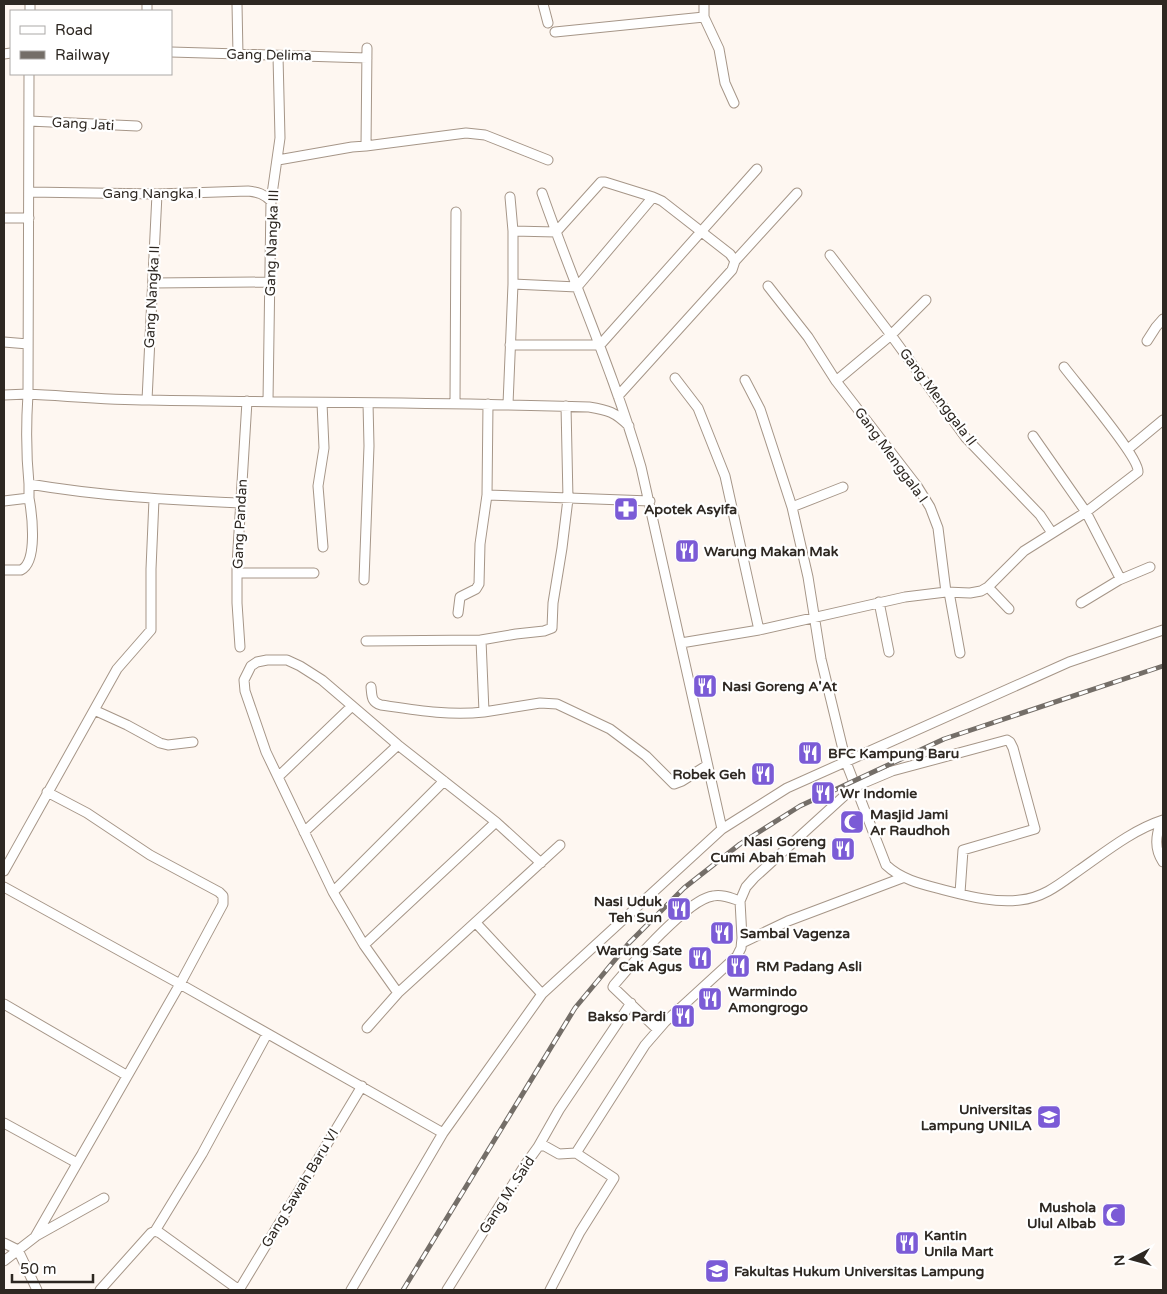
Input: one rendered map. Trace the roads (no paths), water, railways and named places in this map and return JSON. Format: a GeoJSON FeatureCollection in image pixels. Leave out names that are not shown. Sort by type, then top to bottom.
{"type":"FeatureCollection","features":[{"type":"Feature","properties":{"kind":"street"},"geometry":{"type":"LineString","coordinates":[[237,4],[238,55]]}},
{"type":"Feature","properties":{"kind":"street"},"geometry":{"type":"LineString","coordinates":[[544,4],[548,23]]}},
{"type":"Feature","properties":{"kind":"street"},"geometry":{"type":"LineString","coordinates":[[704,4],[704,17],[719,49],[725,83],[734,103]]}},
{"type":"Feature","properties":{"kind":"street"},"geometry":{"type":"LineString","coordinates":[[555,32],[704,17]]}},
{"type":"Feature","properties":{"kind":"street"},"geometry":{"type":"LineString","coordinates":[[366,146],[367,48]]}},
{"type":"Feature","properties":{"kind":"street","name":"Gang Delima"},"geometry":{"type":"LineString","coordinates":[[172,52],[367,58]]}},
{"type":"Feature","properties":{"kind":"street","name":"Gang Nangka III"},"geometry":{"type":"LineString","coordinates":[[268,402],[271,201],[280,138],[278,56]]}},
{"type":"Feature","properties":{"kind":"street"},"geometry":{"type":"LineString","coordinates":[[4,570],[21,570],[27,566],[33,534],[26,456],[30,75]]}},
{"type":"Feature","properties":{"kind":"street","name":"Gang Jati"},"geometry":{"type":"LineString","coordinates":[[29,121],[137,126]]}},
{"type":"Feature","properties":{"kind":"street"},"geometry":{"type":"LineString","coordinates":[[278,160],[352,147],[466,133],[485,135],[548,160]]}},
{"type":"Feature","properties":{"kind":"street"},"geometry":{"type":"LineString","coordinates":[[510,346],[600,345],[757,169]]}},
{"type":"Feature","properties":{"kind":"street"},"geometry":{"type":"LineString","coordinates":[[513,231],[556,232],[601,182],[604,182],[662,201],[730,254],[735,261]]}},
{"type":"Feature","properties":{"kind":"street","name":"Gang Nangka I"},"geometry":{"type":"LineString","coordinates":[[29,192],[157,194],[248,191],[265,195],[271,201]]}},
{"type":"Feature","properties":{"kind":"street"},"geometry":{"type":"LineString","coordinates":[[542,193],[629,426],[650,501],[706,766],[722,829]]}},
{"type":"Feature","properties":{"kind":"street"},"geometry":{"type":"LineString","coordinates":[[618,396],[732,270],[735,261],[797,193]]}},
{"type":"Feature","properties":{"kind":"street","name":"Gang Nangka II"},"geometry":{"type":"LineString","coordinates":[[147,400],[157,194]]}},
{"type":"Feature","properties":{"kind":"street"},"geometry":{"type":"LineString","coordinates":[[508,404],[513,284],[513,231],[510,197]]}},
{"type":"Feature","properties":{"kind":"street"},"geometry":{"type":"LineString","coordinates":[[577,287],[653,197]]}},
{"type":"Feature","properties":{"kind":"street"},"geometry":{"type":"LineString","coordinates":[[455,402],[456,212]]}},
{"type":"Feature","properties":{"kind":"street"},"geometry":{"type":"LineString","coordinates":[[4,218],[29,218]]}},
{"type":"Feature","properties":{"kind":"street","name":"Gang Menggala II"},"geometry":{"type":"LineString","coordinates":[[830,256],[891,335],[966,438],[1040,516],[1052,533]]}},
{"type":"Feature","properties":{"kind":"street"},"geometry":{"type":"LineString","coordinates":[[154,283],[270,282]]}},
{"type":"Feature","properties":{"kind":"street"},"geometry":{"type":"LineString","coordinates":[[513,284],[577,287]]}},
{"type":"Feature","properties":{"kind":"street","name":"Gang Menggala I"},"geometry":{"type":"LineString","coordinates":[[768,286],[808,337],[836,381],[917,486],[930,507],[938,528],[947,592],[960,653]]}},
{"type":"Feature","properties":{"kind":"street"},"geometry":{"type":"LineString","coordinates":[[836,381],[891,335],[926,300]]}},
{"type":"Feature","properties":{"kind":"street"},"geometry":{"type":"LineString","coordinates":[[1147,340],[1163,319]]}},
{"type":"Feature","properties":{"kind":"street"},"geometry":{"type":"LineString","coordinates":[[4,342],[28,344]]}},
{"type":"Feature","properties":{"kind":"street"},"geometry":{"type":"LineString","coordinates":[[681,643],[759,630],[905,597],[947,592],[970,593],[981,591],[988,587],[1024,551],[1086,512],[1138,472],[1138,466],[1128,449],[1064,367]]}},
{"type":"Feature","properties":{"kind":"street"},"geometry":{"type":"LineString","coordinates":[[675,378],[698,408],[725,476],[759,630]]}},
{"type":"Feature","properties":{"kind":"street"},"geometry":{"type":"LineString","coordinates":[[745,380],[760,409],[792,507],[808,577],[821,659],[846,762],[882,858],[892,871],[902,878],[978,898],[1030,899],[1050,891],[1133,834],[1162,821]]}},
{"type":"Feature","properties":{"kind":"street"},"geometry":{"type":"LineString","coordinates":[[4,395],[28,394],[147,400],[368,404],[455,402],[589,407],[609,410],[620,416],[629,426]]}},
{"type":"Feature","properties":{"kind":"street","name":"Gang Pandan"},"geometry":{"type":"LineString","coordinates":[[240,647],[237,573],[247,402]]}},
{"type":"Feature","properties":{"kind":"street"},"geometry":{"type":"LineString","coordinates":[[322,402],[324,448],[318,486],[323,547]]}},
{"type":"Feature","properties":{"kind":"street"},"geometry":{"type":"LineString","coordinates":[[364,580],[368,404]]}},
{"type":"Feature","properties":{"kind":"street"},"geometry":{"type":"LineString","coordinates":[[458,613],[460,597],[476,589],[479,584],[480,544],[487,496],[488,404]]}},
{"type":"Feature","properties":{"kind":"street"},"geometry":{"type":"LineString","coordinates":[[366,641],[481,640],[544,631],[552,628],[553,603],[568,499],[566,406]]}},
{"type":"Feature","properties":{"kind":"street"},"geometry":{"type":"LineString","coordinates":[[1128,449],[1163,420]]}},
{"type":"Feature","properties":{"kind":"street"},"geometry":{"type":"LineString","coordinates":[[1033,436],[1086,512],[1117,570],[1119,580]]}},
{"type":"Feature","properties":{"kind":"street"},"geometry":{"type":"LineString","coordinates":[[30,484],[154,499],[242,503]]}},
{"type":"Feature","properties":{"kind":"street"},"geometry":{"type":"LineString","coordinates":[[792,507],[843,487]]}},
{"type":"Feature","properties":{"kind":"street"},"geometry":{"type":"LineString","coordinates":[[487,496],[650,501]]}},
{"type":"Feature","properties":{"kind":"street"},"geometry":{"type":"LineString","coordinates":[[4,501],[30,498]]}},
{"type":"Feature","properties":{"kind":"street"},"geometry":{"type":"LineString","coordinates":[[4,871],[117,668],[151,630],[154,499]]}},
{"type":"Feature","properties":{"kind":"street"},"geometry":{"type":"LineString","coordinates":[[1081,603],[1119,580],[1150,567]]}},
{"type":"Feature","properties":{"kind":"street"},"geometry":{"type":"LineString","coordinates":[[237,573],[314,573]]}},
{"type":"Feature","properties":{"kind":"street"},"geometry":{"type":"LineString","coordinates":[[988,587],[1009,609]]}},
{"type":"Feature","properties":{"kind":"street"},"geometry":{"type":"LineString","coordinates":[[880,602],[889,652]]}},
{"type":"Feature","properties":{"kind":"street"},"geometry":{"type":"LineString","coordinates":[[351,1290],[443,1133],[542,994],[722,829],[787,788],[1069,662],[1163,630]]}},
{"type":"Feature","properties":{"kind":"street"},"geometry":{"type":"LineString","coordinates":[[481,640],[484,712]]}},
{"type":"Feature","properties":{"kind":"street"},"geometry":{"type":"LineString","coordinates":[[398,993],[364,945],[333,892],[266,752],[245,691],[244,680],[250,666],[267,660],[287,660],[322,680],[398,745],[496,822],[541,862]]}},
{"type":"Feature","properties":{"kind":"street"},"geometry":{"type":"LineString","coordinates":[[371,688],[372,700],[375,704],[445,714],[484,712],[540,703],[557,704],[610,729],[646,756],[674,784],[706,766]]}},
{"type":"Feature","properties":{"kind":"street"},"geometry":{"type":"LineString","coordinates":[[278,777],[352,706]]}},
{"type":"Feature","properties":{"kind":"street"},"geometry":{"type":"LineString","coordinates":[[94,710],[127,724],[160,743],[168,745],[193,742]]}},
{"type":"Feature","properties":{"kind":"street"},"geometry":{"type":"LineString","coordinates":[[576,1153],[645,1045],[665,1022],[737,956],[742,943],[740,901],[746,888],[754,878],[854,787],[892,771],[918,763],[1007,740],[1014,748],[1035,829],[963,850],[960,893]]}},
{"type":"Feature","properties":{"kind":"street"},"geometry":{"type":"LineString","coordinates":[[304,832],[398,745]]}},
{"type":"Feature","properties":{"kind":"street"},"geometry":{"type":"LineString","coordinates":[[333,892],[444,781]]}},
{"type":"Feature","properties":{"kind":"street"},"geometry":{"type":"LineString","coordinates":[[35,1237],[126,1075],[180,984],[223,904],[223,896],[219,892],[150,855],[88,813],[47,792]]}},
{"type":"Feature","properties":{"kind":"street"},"geometry":{"type":"LineString","coordinates":[[1162,821],[1156,841],[1158,852],[1163,862]]}},
{"type":"Feature","properties":{"kind":"street"},"geometry":{"type":"LineString","coordinates":[[364,945],[496,822]]}},
{"type":"Feature","properties":{"kind":"street"},"geometry":{"type":"LineString","coordinates":[[367,1028],[398,993],[560,844]]}},
{"type":"Feature","properties":{"kind":"street"},"geometry":{"type":"LineString","coordinates":[[742,943],[788,921],[902,878]]}},
{"type":"Feature","properties":{"kind":"street"},"geometry":{"type":"LineString","coordinates":[[4,887],[443,1133]]}},
{"type":"Feature","properties":{"kind":"street"},"geometry":{"type":"LineString","coordinates":[[658,1030],[613,988],[614,985],[652,942],[693,906],[715,895],[740,901]]}},
{"type":"Feature","properties":{"kind":"street"},"geometry":{"type":"LineString","coordinates":[[476,923],[542,994]]}},
{"type":"Feature","properties":{"kind":"street"},"geometry":{"type":"LineString","coordinates":[[538,1147],[559,1110],[631,1003]]}},
{"type":"Feature","properties":{"kind":"street"},"geometry":{"type":"LineString","coordinates":[[4,1004],[126,1075]]}},
{"type":"Feature","properties":{"kind":"street"},"geometry":{"type":"LineString","coordinates":[[100,1290],[151,1233],[156,1231],[202,1154],[267,1034]]}},
{"type":"Feature","properties":{"kind":"street","name":"Gang Sawah Baru VI"},"geometry":{"type":"LineString","coordinates":[[239,1290],[362,1086]]}},
{"type":"Feature","properties":{"kind":"street"},"geometry":{"type":"LineString","coordinates":[[4,1123],[77,1163]]}},
{"type":"Feature","properties":{"kind":"street","name":"Gang M. Said"},"geometry":{"type":"LineString","coordinates":[[447,1290],[538,1147],[542,1145],[559,1154],[576,1153],[614,1178],[580,1232],[550,1290]]}},
{"type":"Feature","properties":{"kind":"street"},"geometry":{"type":"LineString","coordinates":[[4,1261],[35,1237],[104,1198]]}},
{"type":"Feature","properties":{"kind":"street"},"geometry":{"type":"LineString","coordinates":[[156,1231],[239,1290]]}},
{"type":"Feature","properties":{"kind":"street"},"geometry":{"type":"LineString","coordinates":[[4,1243],[18,1250],[37,1290]]}},
{"type":"Feature","properties":{"kind":"railway"},"geometry":{"type":"LineString","coordinates":[[403,1290],[575,1008],[629,943],[684,888],[740,844],[800,806],[944,739],[1163,666]]}},
{"type":"Feature","properties":{"kind":"place","name":"Apotek Asyifa"},"geometry":{"type":"Point","coordinates":[626,509]}},
{"type":"Feature","properties":{"kind":"place","name":"Warung Makan Mak"},"geometry":{"type":"Point","coordinates":[687,551]}},
{"type":"Feature","properties":{"kind":"place","name":"Nasi Goreng A'At"},"geometry":{"type":"Point","coordinates":[705,686]}},
{"type":"Feature","properties":{"kind":"place","name":"BFC Kampung Baru"},"geometry":{"type":"Point","coordinates":[810,753]}},
{"type":"Feature","properties":{"kind":"place","name":"Robek Geh"},"geometry":{"type":"Point","coordinates":[763,774]}},
{"type":"Feature","properties":{"kind":"place","name":"Wr Indomie"},"geometry":{"type":"Point","coordinates":[823,793]}},
{"type":"Feature","properties":{"kind":"place","name":"Masjid Jami Ar Raudhoh"},"geometry":{"type":"Point","coordinates":[852,822]}},
{"type":"Feature","properties":{"kind":"place","name":"Nasi Goreng Cumi Abah Emah"},"geometry":{"type":"Point","coordinates":[843,849]}},
{"type":"Feature","properties":{"kind":"place","name":"Nasi Uduk Teh Sun"},"geometry":{"type":"Point","coordinates":[679,909]}},
{"type":"Feature","properties":{"kind":"place","name":"Sambal Vagenza"},"geometry":{"type":"Point","coordinates":[722,933]}},
{"type":"Feature","properties":{"kind":"place","name":"Warung Sate Cak Agus"},"geometry":{"type":"Point","coordinates":[700,958]}},
{"type":"Feature","properties":{"kind":"place","name":"RM Padang Asli"},"geometry":{"type":"Point","coordinates":[738,966]}},
{"type":"Feature","properties":{"kind":"place","name":"Warmindo Amongrogo"},"geometry":{"type":"Point","coordinates":[710,999]}},
{"type":"Feature","properties":{"kind":"place","name":"Bakso Pardi"},"geometry":{"type":"Point","coordinates":[683,1016]}},
{"type":"Feature","properties":{"kind":"place","name":"Universitas Lampung UNILA"},"geometry":{"type":"Point","coordinates":[1049,1117]}},
{"type":"Feature","properties":{"kind":"place","name":"Mushola Ulul Albab"},"geometry":{"type":"Point","coordinates":[1114,1215]}},
{"type":"Feature","properties":{"kind":"place","name":"Kantin Unila Mart"},"geometry":{"type":"Point","coordinates":[907,1243]}},
{"type":"Feature","properties":{"kind":"place","name":"Fakultas Hukum Universitas Lampung"},"geometry":{"type":"Point","coordinates":[717,1271]}}]}
